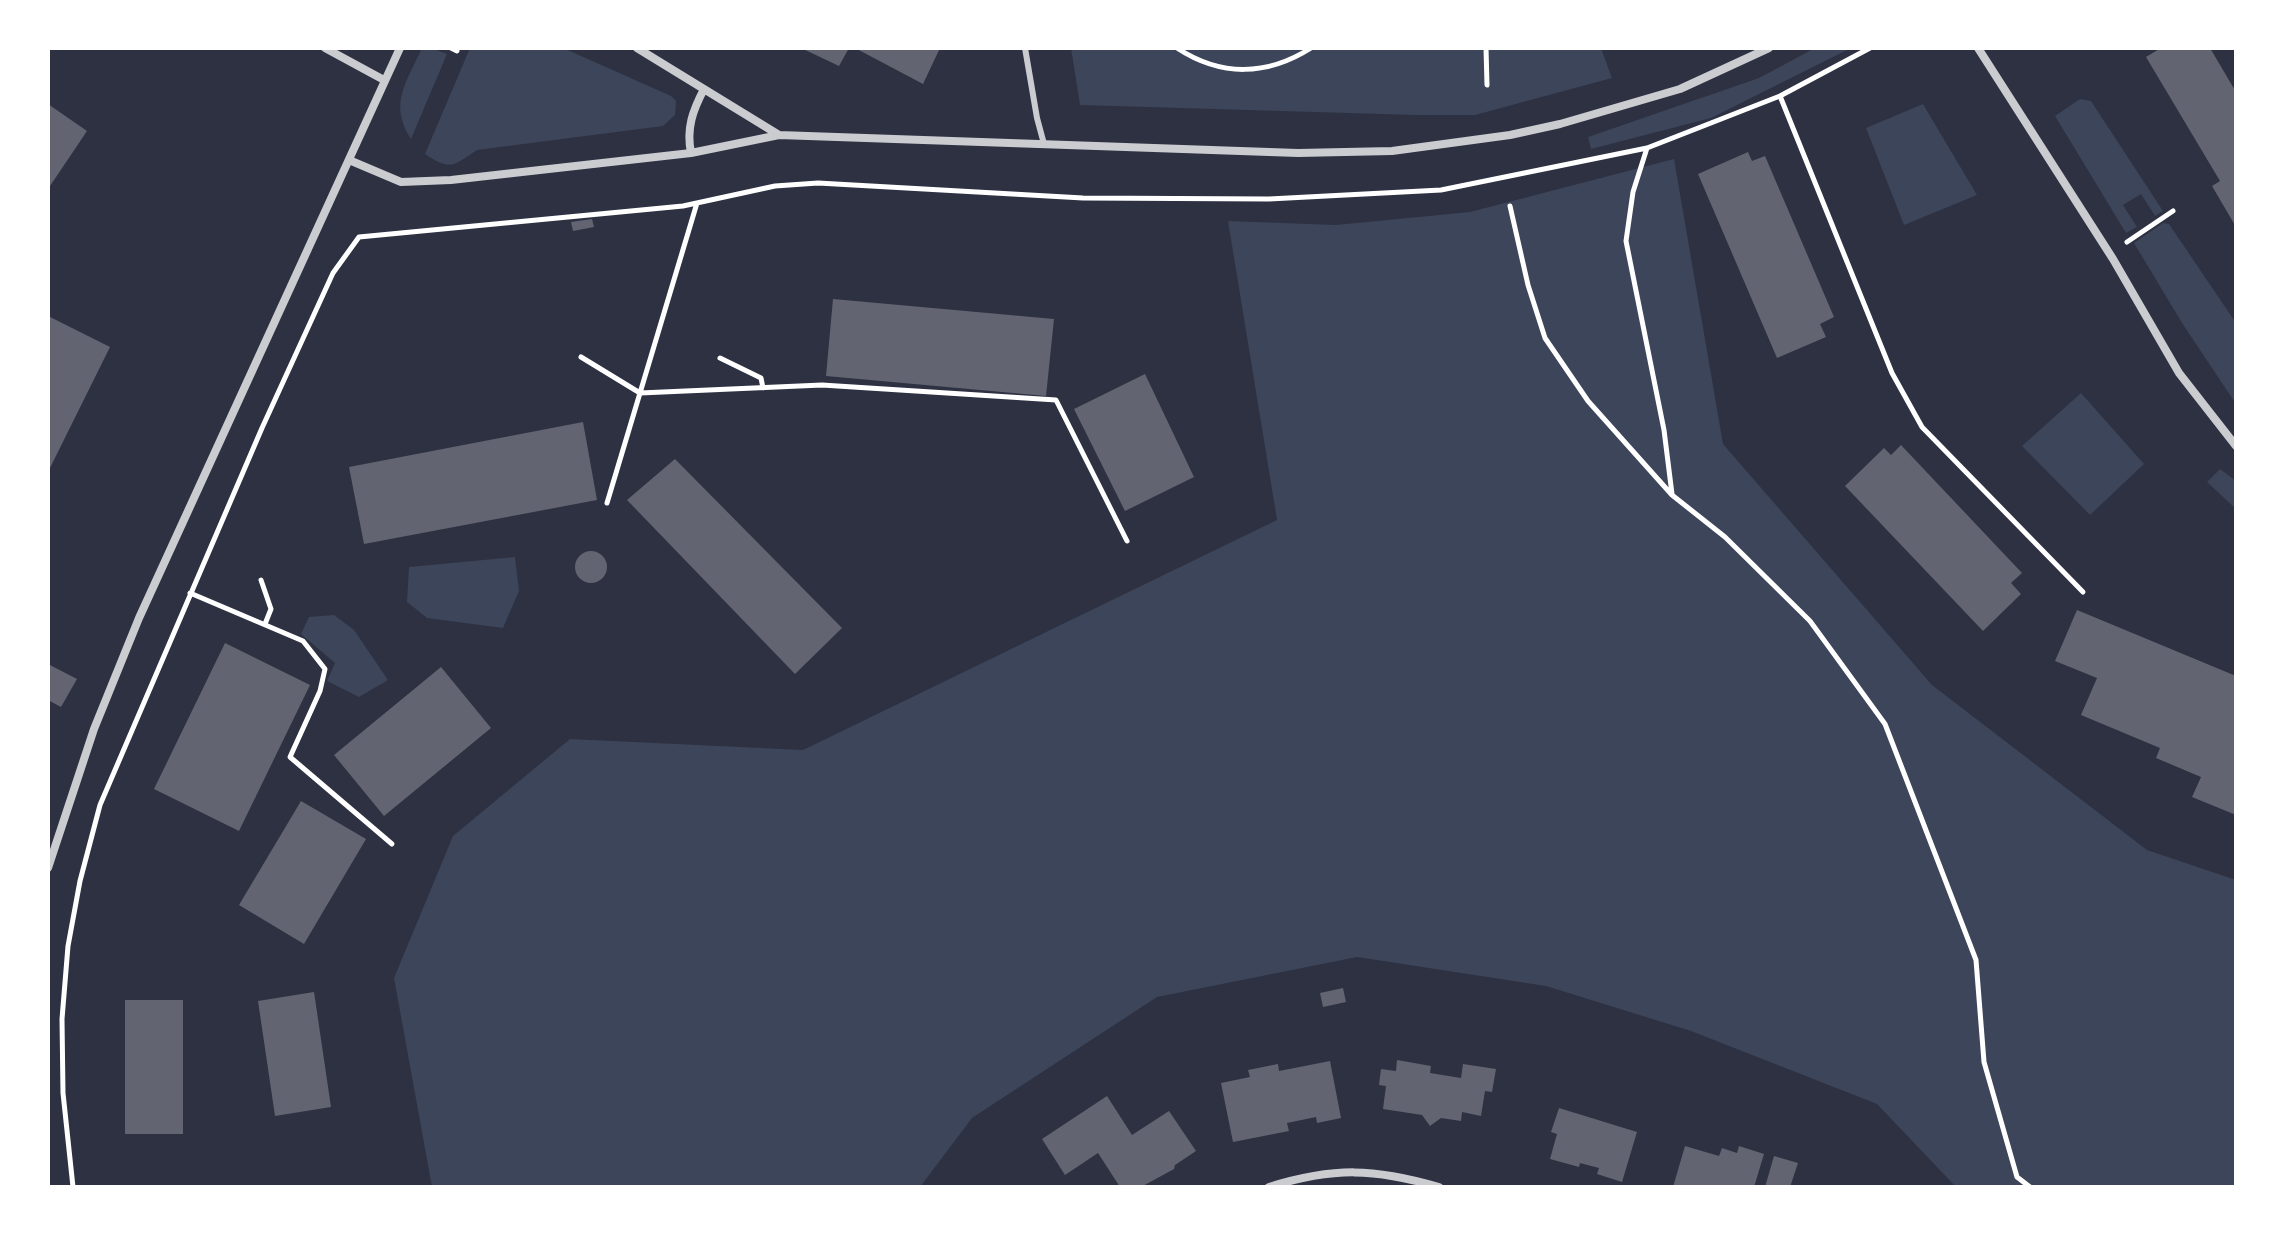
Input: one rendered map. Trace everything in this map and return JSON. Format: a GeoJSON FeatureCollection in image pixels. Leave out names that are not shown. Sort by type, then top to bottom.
{"type":"FeatureCollection","features":[{"type":"Feature","properties":{"kind":"street"},"geometry":{"type":"LineString","coordinates":[[325,48],[384,80]]}},
{"type":"Feature","properties":{"kind":"street"},"geometry":{"type":"LineString","coordinates":[[48,868],[102,706],[139,618],[400,48]]}},
{"type":"Feature","properties":{"kind":"street"},"geometry":{"type":"LineString","coordinates":[[637,48],[779,135]]}},
{"type":"Feature","properties":{"kind":"street"},"geometry":{"type":"LineString","coordinates":[[349,160],[401,182],[451,180],[691,153],[779,135],[1298,153],[1392,151],[1495,137],[1560,124],[1680,89],[1769,48]]}},
{"type":"Feature","properties":{"kind":"street"},"geometry":{"type":"LineString","coordinates":[[1978,48],[2113,259],[2179,373],[2236,446]]}},
{"type":"Feature","properties":{"kind":"street"},"geometry":{"type":"LineString","coordinates":[[691,153],[688,135],[693,109],[704,89]]}},
{"type":"Feature","properties":{"kind":"street"},"geometry":{"type":"LineString","coordinates":[[1269,1187],[1341,1170],[1398,1175],[1439,1187]]}},
{"type":"Feature","properties":{"kind":"lane"},"geometry":{"type":"LineString","coordinates":[[1025,48],[1044,144]]}},
{"type":"Feature","properties":{"kind":"path"},"geometry":{"type":"LineString","coordinates":[[1177,48],[1202,63],[1268,69],[1311,48]]}},
{"type":"Feature","properties":{"kind":"path"},"geometry":{"type":"LineString","coordinates":[[1486,48],[1487,85]]}},
{"type":"Feature","properties":{"kind":"path"},"geometry":{"type":"LineString","coordinates":[[73,1187],[63,1093],[62,1019],[68,946],[77,894],[100,805],[190,593],[333,273],[359,237],[697,203],[775,186],[818,183],[1083,198],[1269,199],[1425,191],[1647,148],[1780,96],[1870,48]]}},
{"type":"Feature","properties":{"kind":"path"},"geometry":{"type":"LineString","coordinates":[[1780,96],[1892,373],[1922,427],[2083,592]]}},
{"type":"Feature","properties":{"kind":"path"},"geometry":{"type":"LineString","coordinates":[[1647,148],[1633,192],[1626,241],[1664,430],[1672,495]]}},
{"type":"Feature","properties":{"kind":"path"},"geometry":{"type":"LineString","coordinates":[[607,503],[697,203]]}},
{"type":"Feature","properties":{"kind":"path"},"geometry":{"type":"LineString","coordinates":[[1510,206],[1528,285],[1545,338],[1588,401],[1672,495],[1725,537],[1810,621],[1885,724],[1976,960],[1984,1062],[2017,1177],[2030,1187]]}},
{"type":"Feature","properties":{"kind":"path"},"geometry":{"type":"LineString","coordinates":[[2123,244],[2173,211]]}},
{"type":"Feature","properties":{"kind":"path"},"geometry":{"type":"LineString","coordinates":[[581,357],[640,393],[822,385],[1056,400],[1127,541]]}},
{"type":"Feature","properties":{"kind":"path"},"geometry":{"type":"LineString","coordinates":[[720,358],[761,378],[763,388]]}},
{"type":"Feature","properties":{"kind":"path"},"geometry":{"type":"LineString","coordinates":[[261,580],[271,609],[265,624]]}},
{"type":"Feature","properties":{"kind":"path"},"geometry":{"type":"LineString","coordinates":[[190,593],[303,641],[325,669],[320,691],[290,757],[392,844]]}},
{"type":"Feature","properties":{"kind":"shaded area"},"geometry":{"type":"Polygon","coordinates":[[[422,48],[447,54],[411,139],[404,126],[400,104],[406,82],[422,48]]]}},
{"type":"Feature","properties":{"kind":"shaded area"},"geometry":{"type":"Polygon","coordinates":[[[470,48],[563,48],[671,96],[676,101],[675,115],[663,126],[477,150],[457,163],[447,165],[425,154],[470,48]]]}},
{"type":"Feature","properties":{"kind":"shaded area"},"geometry":{"type":"Polygon","coordinates":[[[1071,48],[1601,48],[1612,78],[1475,115],[1080,105],[1071,48]]]}},
{"type":"Feature","properties":{"kind":"shaded area"},"geometry":{"type":"Polygon","coordinates":[[[1815,48],[1851,48],[1711,118],[1591,149],[1588,137],[1759,78],[1815,48]]]}},
{"type":"Feature","properties":{"kind":"shaded area"},"geometry":{"type":"Polygon","coordinates":[[[2080,99],[2091,101],[2163,211],[2155,216],[2141,194],[2123,205],[2137,227],[2126,233],[2055,116],[2080,99]]]}},
{"type":"Feature","properties":{"kind":"shaded area"},"geometry":{"type":"Polygon","coordinates":[[[1923,104],[1977,195],[1904,225],[1866,128],[1923,104]]]}},
{"type":"Feature","properties":{"kind":"shaded area"},"geometry":{"type":"Polygon","coordinates":[[[1674,159],[1723,444],[1932,685],[2147,850],[2236,880],[2236,1187],[1956,1187],[1877,1104],[1691,1031],[1546,986],[1357,957],[1157,997],[972,1118],[920,1187],[432,1187],[394,978],[453,836],[570,739],[803,750],[1277,520],[1228,221],[1336,225],[1470,212],[1674,159]]]}},
{"type":"Feature","properties":{"kind":"shaded area"},"geometry":{"type":"Polygon","coordinates":[[[2163,223],[2169,224],[2236,323],[2236,404],[2134,243],[2163,223]]]}},
{"type":"Feature","properties":{"kind":"shaded area"},"geometry":{"type":"Polygon","coordinates":[[[2081,393],[2144,464],[2090,515],[2022,446],[2081,393]]]}},
{"type":"Feature","properties":{"kind":"shaded area"},"geometry":{"type":"Polygon","coordinates":[[[2220,469],[2236,481],[2236,509],[2207,482],[2220,469]]]}},
{"type":"Feature","properties":{"kind":"shaded area"},"geometry":{"type":"Polygon","coordinates":[[[515,557],[519,591],[503,628],[427,618],[407,602],[409,567],[515,557]]]}},
{"type":"Feature","properties":{"kind":"shaded area"},"geometry":{"type":"Polygon","coordinates":[[[334,615],[354,630],[388,680],[359,697],[327,681],[335,663],[301,634],[309,617],[334,615]]]}},
{"type":"Feature","properties":{"kind":"building"},"geometry":{"type":"Polygon","coordinates":[[[801,48],[849,48],[839,66],[801,48]]]}},
{"type":"Feature","properties":{"kind":"building"},"geometry":{"type":"Polygon","coordinates":[[[855,48],[940,48],[923,84],[855,48]]]}},
{"type":"Feature","properties":{"kind":"building"},"geometry":{"type":"Polygon","coordinates":[[[2161,48],[2210,48],[2236,92],[2236,227],[2212,186],[2220,181],[2146,57],[2161,48]]]}},
{"type":"Feature","properties":{"kind":"building"},"geometry":{"type":"Polygon","coordinates":[[[48,104],[87,131],[48,189],[48,104]]]}},
{"type":"Feature","properties":{"kind":"building"},"geometry":{"type":"Polygon","coordinates":[[[1748,152],[1752,161],[1765,156],[1834,317],[1820,324],[1826,337],[1777,358],[1698,174],[1748,152]]]}},
{"type":"Feature","properties":{"kind":"building"},"geometry":{"type":"Polygon","coordinates":[[[592,219],[594,227],[573,231],[571,222],[592,219]]]}},
{"type":"Feature","properties":{"kind":"building"},"geometry":{"type":"Polygon","coordinates":[[[833,299],[1054,319],[1046,396],[826,376],[833,299]]]}},
{"type":"Feature","properties":{"kind":"building"},"geometry":{"type":"Polygon","coordinates":[[[48,316],[110,347],[48,472],[48,316]]]}},
{"type":"Feature","properties":{"kind":"building"},"geometry":{"type":"Polygon","coordinates":[[[1145,374],[1194,477],[1125,511],[1074,409],[1145,374]]]}},
{"type":"Feature","properties":{"kind":"building"},"geometry":{"type":"Polygon","coordinates":[[[583,422],[597,500],[364,544],[349,467],[583,422]]]}},
{"type":"Feature","properties":{"kind":"building"},"geometry":{"type":"Polygon","coordinates":[[[1901,445],[2022,573],[2011,583],[2021,594],[1983,631],[1845,486],[1884,448],[1891,455],[1901,445]]]}},
{"type":"Feature","properties":{"kind":"building"},"geometry":{"type":"Polygon","coordinates":[[[675,459],[842,628],[795,674],[627,500],[675,459]]]}},
{"type":"Feature","properties":{"kind":"building"},"geometry":{"type":"Polygon","coordinates":[[[591,551],[603,555],[607,567],[603,579],[591,583],[579,579],[575,567],[579,555],[591,551]]]}},
{"type":"Feature","properties":{"kind":"building"},"geometry":{"type":"Polygon","coordinates":[[[2077,610],[2236,676],[2236,815],[2192,797],[2201,777],[2156,758],[2160,748],[2081,715],[2097,678],[2055,661],[2077,610]]]}},
{"type":"Feature","properties":{"kind":"building"},"geometry":{"type":"Polygon","coordinates":[[[225,643],[310,685],[239,831],[154,789],[225,643]]]}},
{"type":"Feature","properties":{"kind":"building"},"geometry":{"type":"Polygon","coordinates":[[[48,664],[77,679],[61,707],[48,700],[48,664]]]}},
{"type":"Feature","properties":{"kind":"building"},"geometry":{"type":"Polygon","coordinates":[[[441,667],[491,728],[384,816],[334,755],[441,667]]]}},
{"type":"Feature","properties":{"kind":"building"},"geometry":{"type":"Polygon","coordinates":[[[301,801],[366,839],[304,944],[239,905],[301,801]]]}},
{"type":"Feature","properties":{"kind":"building"},"geometry":{"type":"Polygon","coordinates":[[[1343,988],[1346,1002],[1323,1007],[1320,993],[1343,988]]]}},
{"type":"Feature","properties":{"kind":"building"},"geometry":{"type":"Polygon","coordinates":[[[314,992],[331,1107],[275,1116],[258,1001],[314,992]]]}},
{"type":"Feature","properties":{"kind":"building"},"geometry":{"type":"Polygon","coordinates":[[[125,1000],[183,1000],[183,1134],[125,1134],[125,1000]]]}},
{"type":"Feature","properties":{"kind":"building"},"geometry":{"type":"Polygon","coordinates":[[[1397,1060],[1431,1066],[1430,1073],[1461,1078],[1463,1064],[1496,1069],[1492,1092],[1485,1091],[1481,1116],[1462,1112],[1461,1121],[1441,1118],[1430,1126],[1422,1115],[1383,1109],[1386,1086],[1379,1085],[1381,1069],[1396,1071],[1397,1060]]]}},
{"type":"Feature","properties":{"kind":"building"},"geometry":{"type":"Polygon","coordinates":[[[1330,1061],[1341,1118],[1317,1123],[1316,1117],[1287,1123],[1289,1131],[1233,1142],[1221,1083],[1250,1077],[1248,1070],[1278,1064],[1279,1071],[1330,1061]]]}},
{"type":"Feature","properties":{"kind":"building"},"geometry":{"type":"Polygon","coordinates":[[[1107,1096],[1132,1135],[1169,1111],[1196,1151],[1175,1165],[1174,1169],[1141,1187],[1120,1187],[1098,1153],[1065,1175],[1042,1139],[1107,1096]]]}},
{"type":"Feature","properties":{"kind":"building"},"geometry":{"type":"Polygon","coordinates":[[[1559,1108],[1637,1132],[1622,1182],[1597,1174],[1599,1168],[1580,1163],[1579,1167],[1550,1159],[1557,1134],[1551,1132],[1559,1108]]]}},
{"type":"Feature","properties":{"kind":"building"},"geometry":{"type":"Polygon","coordinates":[[[1685,1146],[1719,1156],[1722,1148],[1737,1153],[1739,1146],[1764,1154],[1754,1187],[1673,1187],[1685,1146]]]}},
{"type":"Feature","properties":{"kind":"building"},"geometry":{"type":"Polygon","coordinates":[[[1774,1156],[1798,1163],[1790,1187],[1765,1187],[1774,1156]]]}}]}
